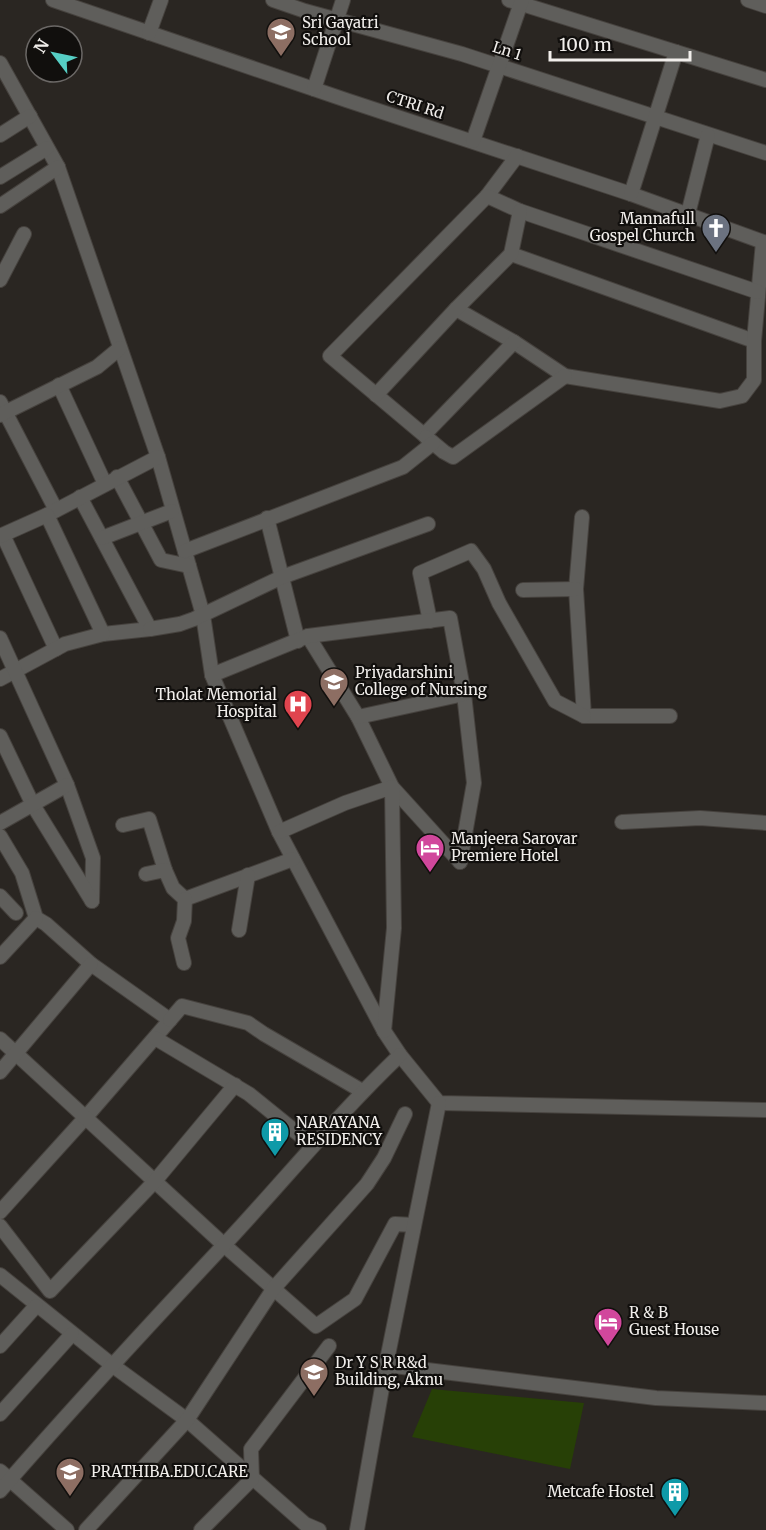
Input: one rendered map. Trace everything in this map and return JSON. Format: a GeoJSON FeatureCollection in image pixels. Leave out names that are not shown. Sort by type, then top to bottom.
{"type":"FeatureCollection","features":[{"type":"Feature","properties":{"kind":"street","name":"CTRI Rd"},"geometry":{"type":"LineString","coordinates":[[53,0],[632,194],[764,243]]}},
{"type":"Feature","properties":{"kind":"street"},"geometry":{"type":"LineString","coordinates":[[149,33],[161,0]]}},
{"type":"Feature","properties":{"kind":"street","name":"Ln 1"},"geometry":{"type":"LineString","coordinates":[[273,0],[500,66],[766,153]]}},
{"type":"Feature","properties":{"kind":"street"},"geometry":{"type":"LineString","coordinates":[[314,89],[344,0]]}},
{"type":"Feature","properties":{"kind":"street"},"geometry":{"type":"LineString","coordinates":[[748,0],[766,6]]}},
{"type":"Feature","properties":{"kind":"street"},"geometry":{"type":"LineString","coordinates":[[473,141],[500,66],[517,1],[766,80]]}},
{"type":"Feature","properties":{"kind":"street"},"geometry":{"type":"LineString","coordinates":[[632,194],[676,52]]}},
{"type":"Feature","properties":{"kind":"street"},"geometry":{"type":"LineString","coordinates":[[0,63],[4,82],[30,117],[58,167],[158,458],[203,615],[212,675],[279,832],[384,1030],[400,1055],[439,1103],[766,1110]]}},
{"type":"Feature","properties":{"kind":"street"},"geometry":{"type":"LineString","coordinates":[[0,135],[30,117]]}},
{"type":"Feature","properties":{"kind":"street"},"geometry":{"type":"LineString","coordinates":[[687,214],[708,135]]}},
{"type":"Feature","properties":{"kind":"street"},"geometry":{"type":"LineString","coordinates":[[0,177],[47,148]]}},
{"type":"Feature","properties":{"kind":"street"},"geometry":{"type":"LineString","coordinates":[[517,156],[487,196],[330,356],[453,457],[565,376]]}},
{"type":"Feature","properties":{"kind":"street"},"geometry":{"type":"LineString","coordinates":[[0,206],[58,167]]}},
{"type":"Feature","properties":{"kind":"street"},"geometry":{"type":"LineString","coordinates":[[487,196],[520,211],[758,292]]}},
{"type":"Feature","properties":{"kind":"street"},"geometry":{"type":"LineString","coordinates":[[376,395],[456,309],[512,255],[520,211]]}},
{"type":"Feature","properties":{"kind":"street"},"geometry":{"type":"LineString","coordinates":[[0,280],[24,234]]}},
{"type":"Feature","properties":{"kind":"street"},"geometry":{"type":"LineString","coordinates":[[456,309],[514,342],[565,376],[720,401],[742,396],[754,380],[754,341],[764,243]]}},
{"type":"Feature","properties":{"kind":"street"},"geometry":{"type":"LineString","coordinates":[[512,255],[754,341]]}},
{"type":"Feature","properties":{"kind":"street"},"geometry":{"type":"LineString","coordinates":[[184,551],[403,467],[514,342]]}},
{"type":"Feature","properties":{"kind":"street"},"geometry":{"type":"LineString","coordinates":[[104,634],[51,512],[2,410],[98,367],[120,348]]}},
{"type":"Feature","properties":{"kind":"street"},"geometry":{"type":"LineString","coordinates":[[59,385],[111,481],[141,523],[161,560],[189,566]]}},
{"type":"Feature","properties":{"kind":"street"},"geometry":{"type":"LineString","coordinates":[[56,649],[1,536],[158,458]]}},
{"type":"Feature","properties":{"kind":"street"},"geometry":{"type":"LineString","coordinates":[[80,497],[150,629]]}},
{"type":"Feature","properties":{"kind":"street"},"geometry":{"type":"LineString","coordinates":[[102,538],[172,511]]}},
{"type":"Feature","properties":{"kind":"street"},"geometry":{"type":"LineString","coordinates":[[582,517],[576,589],[584,716]]}},
{"type":"Feature","properties":{"kind":"street"},"geometry":{"type":"LineString","coordinates":[[212,675],[303,639],[450,618],[464,694],[474,783],[460,862],[392,787],[358,717],[303,639],[282,577],[267,518]]}},
{"type":"Feature","properties":{"kind":"street"},"geometry":{"type":"LineString","coordinates":[[0,679],[64,644],[104,634],[180,624],[282,577],[428,524]]}},
{"type":"Feature","properties":{"kind":"street"},"geometry":{"type":"LineString","coordinates":[[430,621],[420,573],[471,551],[484,569],[499,603],[555,701],[584,716],[669,716]]}},
{"type":"Feature","properties":{"kind":"street"},"geometry":{"type":"LineString","coordinates":[[523,590],[576,589]]}},
{"type":"Feature","properties":{"kind":"street"},"geometry":{"type":"LineString","coordinates":[[0,638],[67,785],[93,858],[92,901],[33,805],[0,736]]}},
{"type":"Feature","properties":{"kind":"street"},"geometry":{"type":"LineString","coordinates":[[358,717],[464,694]]}},
{"type":"Feature","properties":{"kind":"street"},"geometry":{"type":"LineString","coordinates":[[0,823],[67,785]]}},
{"type":"Feature","properties":{"kind":"street"},"geometry":{"type":"LineString","coordinates":[[279,832],[345,803],[392,787]]}},
{"type":"Feature","properties":{"kind":"street"},"geometry":{"type":"LineString","coordinates":[[384,1030],[394,928],[392,787]]}},
{"type":"Feature","properties":{"kind":"street"},"geometry":{"type":"LineString","coordinates":[[622,822],[700,818],[766,823]]}},
{"type":"Feature","properties":{"kind":"street"},"geometry":{"type":"LineString","coordinates":[[123,825],[149,819],[173,888],[185,899]]}},
{"type":"Feature","properties":{"kind":"street"},"geometry":{"type":"LineString","coordinates":[[0,836],[22,873],[36,918],[46,924],[91,964],[170,1020]]}},
{"type":"Feature","properties":{"kind":"street"},"geometry":{"type":"LineString","coordinates":[[185,899],[293,859]]}},
{"type":"Feature","properties":{"kind":"street"},"geometry":{"type":"LineString","coordinates":[[146,874],[165,870]]}},
{"type":"Feature","properties":{"kind":"street"},"geometry":{"type":"LineString","coordinates":[[240,930],[248,875]]}},
{"type":"Feature","properties":{"kind":"street"},"geometry":{"type":"LineString","coordinates":[[0,896],[16,913]]}},
{"type":"Feature","properties":{"kind":"street"},"geometry":{"type":"LineString","coordinates":[[184,963],[178,938],[184,921],[185,899]]}},
{"type":"Feature","properties":{"kind":"street"},"geometry":{"type":"LineString","coordinates":[[0,957],[36,918]]}},
{"type":"Feature","properties":{"kind":"street"},"geometry":{"type":"LineString","coordinates":[[0,1072],[91,964]]}},
{"type":"Feature","properties":{"kind":"street"},"geometry":{"type":"LineString","coordinates":[[0,1212],[182,1006],[248,1023],[363,1091]]}},
{"type":"Feature","properties":{"kind":"street"},"geometry":{"type":"LineString","coordinates":[[155,1038],[249,1094],[312,1145]]}},
{"type":"Feature","properties":{"kind":"street"},"geometry":{"type":"LineString","coordinates":[[0,1039],[224,1245],[316,1326],[355,1299],[394,1224],[414,1225]]}},
{"type":"Feature","properties":{"kind":"street"},"geometry":{"type":"LineString","coordinates":[[0,1491],[5,1475],[112,1365],[224,1245],[312,1145],[400,1055]]}},
{"type":"Feature","properties":{"kind":"street"},"geometry":{"type":"LineString","coordinates":[[0,1226],[50,1291],[155,1181],[235,1085]]}},
{"type":"Feature","properties":{"kind":"street"},"geometry":{"type":"LineString","coordinates":[[357,1530],[439,1103]]}},
{"type":"Feature","properties":{"kind":"street"},"geometry":{"type":"LineString","coordinates":[[86,1530],[187,1420],[274,1288],[367,1184],[384,1158],[405,1114]]}},
{"type":"Feature","properties":{"kind":"street"},"geometry":{"type":"LineString","coordinates":[[0,1275],[72,1334],[187,1420],[302,1527],[319,1530]]}},
{"type":"Feature","properties":{"kind":"street"},"geometry":{"type":"LineString","coordinates":[[0,1346],[36,1306]]}},
{"type":"Feature","properties":{"kind":"street"},"geometry":{"type":"LineString","coordinates":[[0,1414],[72,1334]]}},
{"type":"Feature","properties":{"kind":"street"},"geometry":{"type":"LineString","coordinates":[[201,1530],[252,1479],[251,1449],[329,1346]]}},
{"type":"Feature","properties":{"kind":"street"},"geometry":{"type":"LineString","coordinates":[[387,1365],[656,1398],[766,1403]]}},
{"type":"Feature","properties":{"kind":"street"},"geometry":{"type":"LineString","coordinates":[[5,1475],[67,1530]]}},
{"type":"Feature","properties":{"kind":"green space"},"geometry":{"type":"Polygon","coordinates":[[[432,1389],[584,1403],[570,1469],[412,1437],[432,1389]]]}},
{"type":"Feature","properties":{"kind":"place","name":"Sri Gayatri School"},"geometry":{"type":"Point","coordinates":[281,58]}},
{"type":"Feature","properties":{"kind":"place","name":"Mannafull Gospel Church"},"geometry":{"type":"Point","coordinates":[716,254]}},
{"type":"Feature","properties":{"kind":"place","name":"Priyadarshini College of Nursing"},"geometry":{"type":"Point","coordinates":[334,708]}},
{"type":"Feature","properties":{"kind":"place","name":"Tholat Memorial Hospital"},"geometry":{"type":"Point","coordinates":[298,730]}},
{"type":"Feature","properties":{"kind":"place","name":"Manjeera Sarovar Premiere Hotel"},"geometry":{"type":"Point","coordinates":[430,874]}},
{"type":"Feature","properties":{"kind":"place","name":"NARAYANA RESIDENCY"},"geometry":{"type":"Point","coordinates":[275,1158]}},
{"type":"Feature","properties":{"kind":"place","name":"R & B Guest House"},"geometry":{"type":"Point","coordinates":[608,1348]}},
{"type":"Feature","properties":{"kind":"place","name":"Dr Y S R R&d Building, Aknu"},"geometry":{"type":"Point","coordinates":[314,1398]}},
{"type":"Feature","properties":{"kind":"place","name":"PRATHIBA.EDU.CARE"},"geometry":{"type":"Point","coordinates":[70,1498]}},
{"type":"Feature","properties":{"kind":"place","name":"Metcafe Hostel"},"geometry":{"type":"Point","coordinates":[675,1518]}}]}
